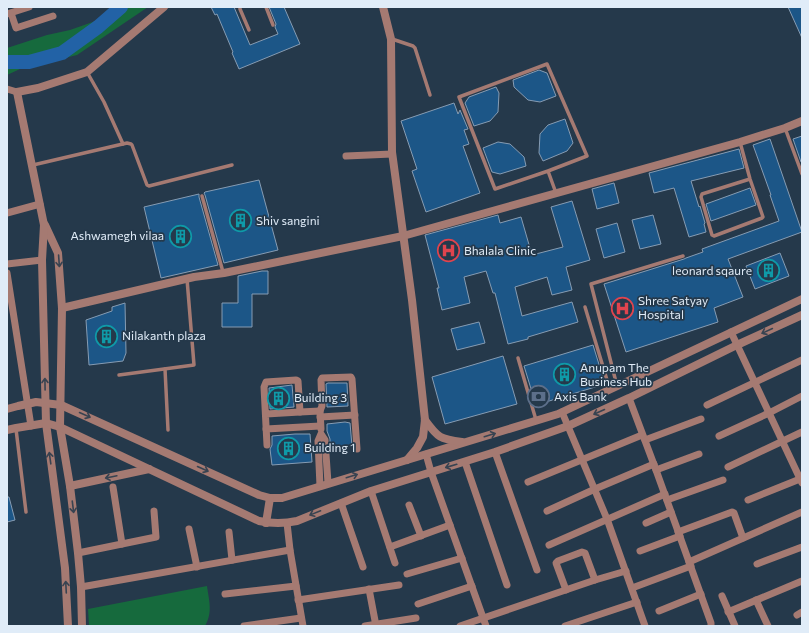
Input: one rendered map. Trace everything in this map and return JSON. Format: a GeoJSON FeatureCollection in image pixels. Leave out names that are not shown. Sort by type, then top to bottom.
{"type":"FeatureCollection","features":[{"type":"Feature","properties":{"kind":"street"},"geometry":{"type":"LineString","coordinates":[[29,7],[9,14],[16,28],[53,16]]}},
{"type":"Feature","properties":{"kind":"street"},"geometry":{"type":"LineString","coordinates":[[7,89],[17,92],[38,88],[87,72],[164,7]]}},
{"type":"Feature","properties":{"kind":"street"},"geometry":{"type":"LineString","coordinates":[[383,7],[391,39],[392,154],[412,300],[425,420],[423,437],[417,448],[406,460]]}},
{"type":"Feature","properties":{"kind":"street"},"geometry":{"type":"LineString","coordinates":[[17,92],[44,225],[42,260],[46,423],[65,568],[68,626]]}},
{"type":"Feature","properties":{"kind":"street"},"geometry":{"type":"LineString","coordinates":[[62,308],[187,279],[224,273],[403,236],[740,142],[802,121]]}},
{"type":"Feature","properties":{"kind":"street"},"geometry":{"type":"LineString","coordinates":[[346,156],[392,154]]}},
{"type":"Feature","properties":{"kind":"street"},"geometry":{"type":"LineString","coordinates":[[7,213],[40,204]]}},
{"type":"Feature","properties":{"kind":"street"},"geometry":{"type":"LineString","coordinates":[[44,225],[58,254],[62,308],[60,427],[70,486],[78,553],[82,626]]}},
{"type":"Feature","properties":{"kind":"street"},"geometry":{"type":"LineString","coordinates":[[7,264],[42,260]]}},
{"type":"Feature","properties":{"kind":"street"},"geometry":{"type":"LineString","coordinates":[[7,273],[28,404],[30,426]]}},
{"type":"Feature","properties":{"kind":"street"},"geometry":{"type":"LineString","coordinates":[[7,409],[36,402],[61,405],[259,495],[270,498],[282,498],[558,414],[802,298]]}},
{"type":"Feature","properties":{"kind":"street"},"geometry":{"type":"LineString","coordinates":[[7,430],[46,423],[60,427],[259,521],[271,524],[287,523],[296,521],[370,491],[465,462],[568,426],[802,315]]}},
{"type":"Feature","properties":{"kind":"street"},"geometry":{"type":"LineString","coordinates":[[731,332],[801,481],[748,500]]}},
{"type":"Feature","properties":{"kind":"street"},"geometry":{"type":"LineString","coordinates":[[707,405],[802,360]]}},
{"type":"Feature","properties":{"kind":"street"},"geometry":{"type":"LineString","coordinates":[[324,485],[318,441],[321,434],[320,414],[322,406],[322,378],[351,377],[357,449]]}},
{"type":"Feature","properties":{"kind":"street"},"geometry":{"type":"LineString","coordinates":[[267,445],[264,387],[266,382],[298,381],[300,412]]}},
{"type":"Feature","properties":{"kind":"street"},"geometry":{"type":"LineString","coordinates":[[719,436],[802,396]]}},
{"type":"Feature","properties":{"kind":"street"},"geometry":{"type":"LineString","coordinates":[[629,398],[701,594],[711,626]]}},
{"type":"Feature","properties":{"kind":"street"},"geometry":{"type":"LineString","coordinates":[[266,414],[300,412],[355,415]]}},
{"type":"Feature","properties":{"kind":"street"},"geometry":{"type":"LineString","coordinates":[[562,412],[607,520],[637,602],[644,626]]}},
{"type":"Feature","properties":{"kind":"street"},"geometry":{"type":"LineString","coordinates":[[528,482],[643,437],[701,419]]}},
{"type":"Feature","properties":{"kind":"street"},"geometry":{"type":"LineString","coordinates":[[425,420],[434,433],[444,440],[464,442]]}},
{"type":"Feature","properties":{"kind":"street"},"geometry":{"type":"LineString","coordinates":[[266,429],[320,426]]}},
{"type":"Feature","properties":{"kind":"street"},"geometry":{"type":"LineString","coordinates":[[728,467],[802,432]]}},
{"type":"Feature","properties":{"kind":"street"},"geometry":{"type":"LineString","coordinates":[[495,452],[537,570]]}},
{"type":"Feature","properties":{"kind":"street"},"geometry":{"type":"LineString","coordinates":[[426,454],[485,622]]}},
{"type":"Feature","properties":{"kind":"street"},"geometry":{"type":"LineString","coordinates":[[547,511],[595,489],[655,467],[699,454]]}},
{"type":"Feature","properties":{"kind":"street"},"geometry":{"type":"LineString","coordinates":[[465,462],[507,585]]}},
{"type":"Feature","properties":{"kind":"street"},"geometry":{"type":"LineString","coordinates":[[70,486],[149,469]]}},
{"type":"Feature","properties":{"kind":"street"},"geometry":{"type":"LineString","coordinates":[[549,545],[666,497],[723,480]]}},
{"type":"Feature","properties":{"kind":"street"},"geometry":{"type":"LineString","coordinates":[[113,487],[122,544]]}},
{"type":"Feature","properties":{"kind":"street"},"geometry":{"type":"LineString","coordinates":[[370,491],[395,564]]}},
{"type":"Feature","properties":{"kind":"street"},"geometry":{"type":"LineString","coordinates":[[266,523],[270,498]]}},
{"type":"Feature","properties":{"kind":"street"},"geometry":{"type":"LineString","coordinates":[[341,503],[363,567]]}},
{"type":"Feature","properties":{"kind":"street"},"geometry":{"type":"LineString","coordinates":[[409,505],[421,536]]}},
{"type":"Feature","properties":{"kind":"street"},"geometry":{"type":"LineString","coordinates":[[78,553],[156,537],[154,511]]}},
{"type":"Feature","properties":{"kind":"street"},"geometry":{"type":"LineString","coordinates":[[646,523],[671,512]]}},
{"type":"Feature","properties":{"kind":"street"},"geometry":{"type":"LineString","coordinates":[[640,551],[732,512],[734,513],[743,538]]}},
{"type":"Feature","properties":{"kind":"street"},"geometry":{"type":"LineString","coordinates":[[632,588],[690,564],[743,538],[802,512]]}},
{"type":"Feature","properties":{"kind":"street"},"geometry":{"type":"LineString","coordinates":[[287,523],[303,626]]}},
{"type":"Feature","properties":{"kind":"street"},"geometry":{"type":"LineString","coordinates":[[390,547],[450,525]]}},
{"type":"Feature","properties":{"kind":"street"},"geometry":{"type":"LineString","coordinates":[[189,529],[197,567]]}},
{"type":"Feature","properties":{"kind":"street"},"geometry":{"type":"LineString","coordinates":[[229,532],[232,560]]}},
{"type":"Feature","properties":{"kind":"street"},"geometry":{"type":"LineString","coordinates":[[757,564],[802,546]]}},
{"type":"Feature","properties":{"kind":"street"},"geometry":{"type":"LineString","coordinates":[[81,587],[290,550]]}},
{"type":"Feature","properties":{"kind":"street"},"geometry":{"type":"LineString","coordinates":[[566,590],[556,562],[582,552],[585,553],[595,580]]}},
{"type":"Feature","properties":{"kind":"street"},"geometry":{"type":"LineString","coordinates":[[407,574],[462,558]]}},
{"type":"Feature","properties":{"kind":"street"},"geometry":{"type":"LineString","coordinates":[[460,626],[485,622],[566,590],[626,571]]}},
{"type":"Feature","properties":{"kind":"street"},"geometry":{"type":"LineString","coordinates":[[728,612],[802,581]]}},
{"type":"Feature","properties":{"kind":"street"},"geometry":{"type":"LineString","coordinates":[[298,600],[399,585]]}},
{"type":"Feature","properties":{"kind":"street"},"geometry":{"type":"LineString","coordinates":[[225,594],[296,586]]}},
{"type":"Feature","properties":{"kind":"street"},"geometry":{"type":"LineString","coordinates":[[418,604],[472,586]]}},
{"type":"Feature","properties":{"kind":"street"},"geometry":{"type":"LineString","coordinates":[[369,589],[376,625]]}},
{"type":"Feature","properties":{"kind":"street"},"geometry":{"type":"LineString","coordinates":[[659,611],[701,594]]}},
{"type":"Feature","properties":{"kind":"street"},"geometry":{"type":"LineString","coordinates":[[722,596],[735,626]]}},
{"type":"Feature","properties":{"kind":"street"},"geometry":{"type":"LineString","coordinates":[[756,600],[768,626]]}},
{"type":"Feature","properties":{"kind":"street"},"geometry":{"type":"LineString","coordinates":[[565,626],[637,602]]}},
{"type":"Feature","properties":{"kind":"street"},"geometry":{"type":"LineString","coordinates":[[244,626],[301,618]]}},
{"type":"Feature","properties":{"kind":"street"},"geometry":{"type":"LineString","coordinates":[[364,626],[416,618]]}},
{"type":"Feature","properties":{"kind":"lane"},"geometry":{"type":"LineString","coordinates":[[240,7],[249,30]]}},
{"type":"Feature","properties":{"kind":"lane"},"geometry":{"type":"LineString","coordinates":[[266,7],[273,26]]}},
{"type":"Feature","properties":{"kind":"lane"},"geometry":{"type":"LineString","coordinates":[[391,39],[415,48],[430,95]]}},
{"type":"Feature","properties":{"kind":"lane"},"geometry":{"type":"LineString","coordinates":[[547,64],[587,156],[548,171],[495,190],[459,97],[547,64]]}},
{"type":"Feature","properties":{"kind":"lane"},"geometry":{"type":"LineString","coordinates":[[87,72],[104,102],[123,144]]}},
{"type":"Feature","properties":{"kind":"lane"},"geometry":{"type":"LineString","coordinates":[[785,128],[802,174]]}},
{"type":"Feature","properties":{"kind":"lane"},"geometry":{"type":"LineString","coordinates":[[740,142],[762,217],[714,236],[712,235],[701,197],[702,194],[750,179]]}},
{"type":"Feature","properties":{"kind":"lane"},"geometry":{"type":"LineString","coordinates":[[32,166],[130,143],[147,185],[149,186],[232,165]]}},
{"type":"Feature","properties":{"kind":"lane"},"geometry":{"type":"LineString","coordinates":[[548,171],[556,193]]}},
{"type":"Feature","properties":{"kind":"lane"},"geometry":{"type":"LineString","coordinates":[[202,196],[224,273]]}},
{"type":"Feature","properties":{"kind":"lane"},"geometry":{"type":"LineString","coordinates":[[613,388],[591,284],[683,256]]}},
{"type":"Feature","properties":{"kind":"lane"},"geometry":{"type":"LineString","coordinates":[[119,374],[194,365],[187,279]]}},
{"type":"Feature","properties":{"kind":"lane"},"geometry":{"type":"LineString","coordinates":[[585,307],[613,388]]}},
{"type":"Feature","properties":{"kind":"lane"},"geometry":{"type":"LineString","coordinates":[[518,358],[536,421]]}},
{"type":"Feature","properties":{"kind":"lane"},"geometry":{"type":"LineString","coordinates":[[165,369],[168,430]]}},
{"type":"Feature","properties":{"kind":"lane"},"geometry":{"type":"LineString","coordinates":[[16,428],[26,512]]}},
{"type":"Feature","properties":{"kind":"green space"},"geometry":{"type":"Polygon","coordinates":[[[114,7],[148,7],[77,55],[20,69],[7,75],[7,48],[47,35],[70,30],[104,18],[114,7]]]}},
{"type":"Feature","properties":{"kind":"green space"},"geometry":{"type":"Polygon","coordinates":[[[207,586],[210,611],[205,626],[89,626],[88,609],[207,586]]]}},
{"type":"Feature","properties":{"kind":"building"},"geometry":{"type":"Polygon","coordinates":[[[211,7],[234,7],[250,45],[278,34],[275,27],[276,24],[269,7],[284,7],[300,44],[239,69],[217,14],[215,15],[211,7]]]}},
{"type":"Feature","properties":{"kind":"building"},"geometry":{"type":"Polygon","coordinates":[[[788,7],[802,7],[802,38],[788,7]]]}},
{"type":"Feature","properties":{"kind":"building"},"geometry":{"type":"Polygon","coordinates":[[[539,70],[547,73],[556,96],[540,102],[528,100],[514,87],[513,80],[539,70]]]}},
{"type":"Feature","properties":{"kind":"building"},"geometry":{"type":"Polygon","coordinates":[[[496,87],[499,93],[498,112],[490,121],[474,126],[465,103],[469,97],[496,87]]]}},
{"type":"Feature","properties":{"kind":"building"},"geometry":{"type":"Polygon","coordinates":[[[454,103],[458,114],[460,110],[468,129],[464,130],[469,144],[463,146],[480,193],[426,212],[412,171],[417,169],[401,121],[454,103]]]}},
{"type":"Feature","properties":{"kind":"building"},"geometry":{"type":"Polygon","coordinates":[[[565,119],[573,143],[567,151],[543,161],[539,153],[540,134],[548,125],[565,119]]]}},
{"type":"Feature","properties":{"kind":"building"},"geometry":{"type":"Polygon","coordinates":[[[802,136],[802,162],[801,162],[793,139],[802,136]]]}},
{"type":"Feature","properties":{"kind":"building"},"geometry":{"type":"Polygon","coordinates":[[[770,139],[802,232],[728,259],[743,297],[714,308],[718,322],[626,352],[604,284],[684,259],[703,252],[702,249],[779,221],[753,145],[770,139]]]}},
{"type":"Feature","properties":{"kind":"building"},"geometry":{"type":"Polygon","coordinates":[[[498,142],[510,144],[524,157],[526,166],[500,174],[492,172],[483,148],[498,142]]]}},
{"type":"Feature","properties":{"kind":"building"},"geometry":{"type":"Polygon","coordinates":[[[739,149],[744,168],[691,181],[705,223],[706,232],[689,237],[674,188],[654,193],[649,173],[739,149]]]}},
{"type":"Feature","properties":{"kind":"building","name":"Shiv sangini"},"geometry":{"type":"Polygon","coordinates":[[[259,180],[278,250],[224,263],[204,193],[259,180]]]}},
{"type":"Feature","properties":{"kind":"building"},"geometry":{"type":"Polygon","coordinates":[[[614,183],[619,203],[597,209],[592,189],[614,183]]]}},
{"type":"Feature","properties":{"kind":"building"},"geometry":{"type":"Polygon","coordinates":[[[750,188],[756,205],[711,221],[706,204],[750,188]]]}},
{"type":"Feature","properties":{"kind":"building","name":"Ashwamegh vilaa"},"geometry":{"type":"Polygon","coordinates":[[[199,194],[218,265],[161,278],[144,207],[199,194]]]}},
{"type":"Feature","properties":{"kind":"building"},"geometry":{"type":"Polygon","coordinates":[[[572,201],[590,260],[566,267],[572,290],[552,295],[547,277],[515,287],[522,316],[572,302],[578,322],[528,337],[528,339],[508,344],[495,293],[493,293],[486,271],[464,277],[470,303],[442,310],[437,288],[439,288],[425,235],[498,215],[500,223],[521,217],[532,255],[563,247],[551,207],[572,201]]]}},
{"type":"Feature","properties":{"kind":"building"},"geometry":{"type":"Polygon","coordinates":[[[653,215],[661,244],[640,249],[632,220],[653,215]]]}},
{"type":"Feature","properties":{"kind":"building"},"geometry":{"type":"Polygon","coordinates":[[[617,223],[625,252],[604,258],[596,229],[617,223]]]}},
{"type":"Feature","properties":{"kind":"building","name":"leonard sqaure"},"geometry":{"type":"Polygon","coordinates":[[[780,253],[789,276],[755,289],[746,266],[780,253]]]}},
{"type":"Feature","properties":{"kind":"building"},"geometry":{"type":"Polygon","coordinates":[[[268,271],[268,294],[252,294],[252,327],[222,327],[222,303],[238,303],[238,276],[268,271]]]}},
{"type":"Feature","properties":{"kind":"building","name":"Nilakanth plaza"},"geometry":{"type":"Polygon","coordinates":[[[125,303],[126,353],[123,361],[89,365],[86,320],[112,311],[112,307],[125,303]]]}},
{"type":"Feature","properties":{"kind":"building"},"geometry":{"type":"Polygon","coordinates":[[[479,322],[485,343],[457,350],[451,329],[479,322]]]}},
{"type":"Feature","properties":{"kind":"building","name":"Anupam The Business Hub"},"geometry":{"type":"Polygon","coordinates":[[[593,345],[605,384],[536,405],[524,366],[593,345]]]}},
{"type":"Feature","properties":{"kind":"building"},"geometry":{"type":"Polygon","coordinates":[[[503,356],[517,404],[445,424],[432,377],[503,356]]]}},
{"type":"Feature","properties":{"kind":"building"},"geometry":{"type":"Polygon","coordinates":[[[347,383],[348,406],[327,407],[326,384],[347,383]]]}},
{"type":"Feature","properties":{"kind":"building","name":"Building 3"},"geometry":{"type":"Polygon","coordinates":[[[292,385],[294,407],[270,409],[269,388],[292,385]]]}},
{"type":"Feature","properties":{"kind":"building"},"geometry":{"type":"Polygon","coordinates":[[[345,422],[350,423],[352,446],[330,447],[327,424],[345,422]]]}},
{"type":"Feature","properties":{"kind":"building","name":"Building 1"},"geometry":{"type":"Polygon","coordinates":[[[310,434],[312,462],[272,465],[270,449],[272,445],[272,436],[310,434]]]}},
{"type":"Feature","properties":{"kind":"building"},"geometry":{"type":"Polygon","coordinates":[[[7,497],[9,497],[15,520],[7,522],[7,497]]]}},
{"type":"Feature","properties":{"kind":"waterway"},"geometry":{"type":"LineString","coordinates":[[7,62],[29,62],[62,53],[98,27],[121,7]]}},
{"type":"Feature","properties":{"kind":"place","name":"Shiv sangini"},"geometry":{"type":"Point","coordinates":[241,221]}},
{"type":"Feature","properties":{"kind":"place","name":"Ashwamegh vilaa"},"geometry":{"type":"Point","coordinates":[180,236]}},
{"type":"Feature","properties":{"kind":"place","name":"Bhalala Clinic"},"geometry":{"type":"Point","coordinates":[449,251]}},
{"type":"Feature","properties":{"kind":"place","name":"leonard sqaure"},"geometry":{"type":"Point","coordinates":[768,271]}},
{"type":"Feature","properties":{"kind":"place","name":"Shree Satyay Hospital"},"geometry":{"type":"Point","coordinates":[623,308]}},
{"type":"Feature","properties":{"kind":"place","name":"Nilakanth plaza"},"geometry":{"type":"Point","coordinates":[107,336]}},
{"type":"Feature","properties":{"kind":"place","name":"Anupam The Business Hub"},"geometry":{"type":"Point","coordinates":[565,375]}},
{"type":"Feature","properties":{"kind":"place","name":"Axis Bank"},"geometry":{"type":"Point","coordinates":[539,397]}},
{"type":"Feature","properties":{"kind":"place","name":"Building 3"},"geometry":{"type":"Point","coordinates":[279,398]}},
{"type":"Feature","properties":{"kind":"place","name":"Building 1"},"geometry":{"type":"Point","coordinates":[289,448]}}]}
